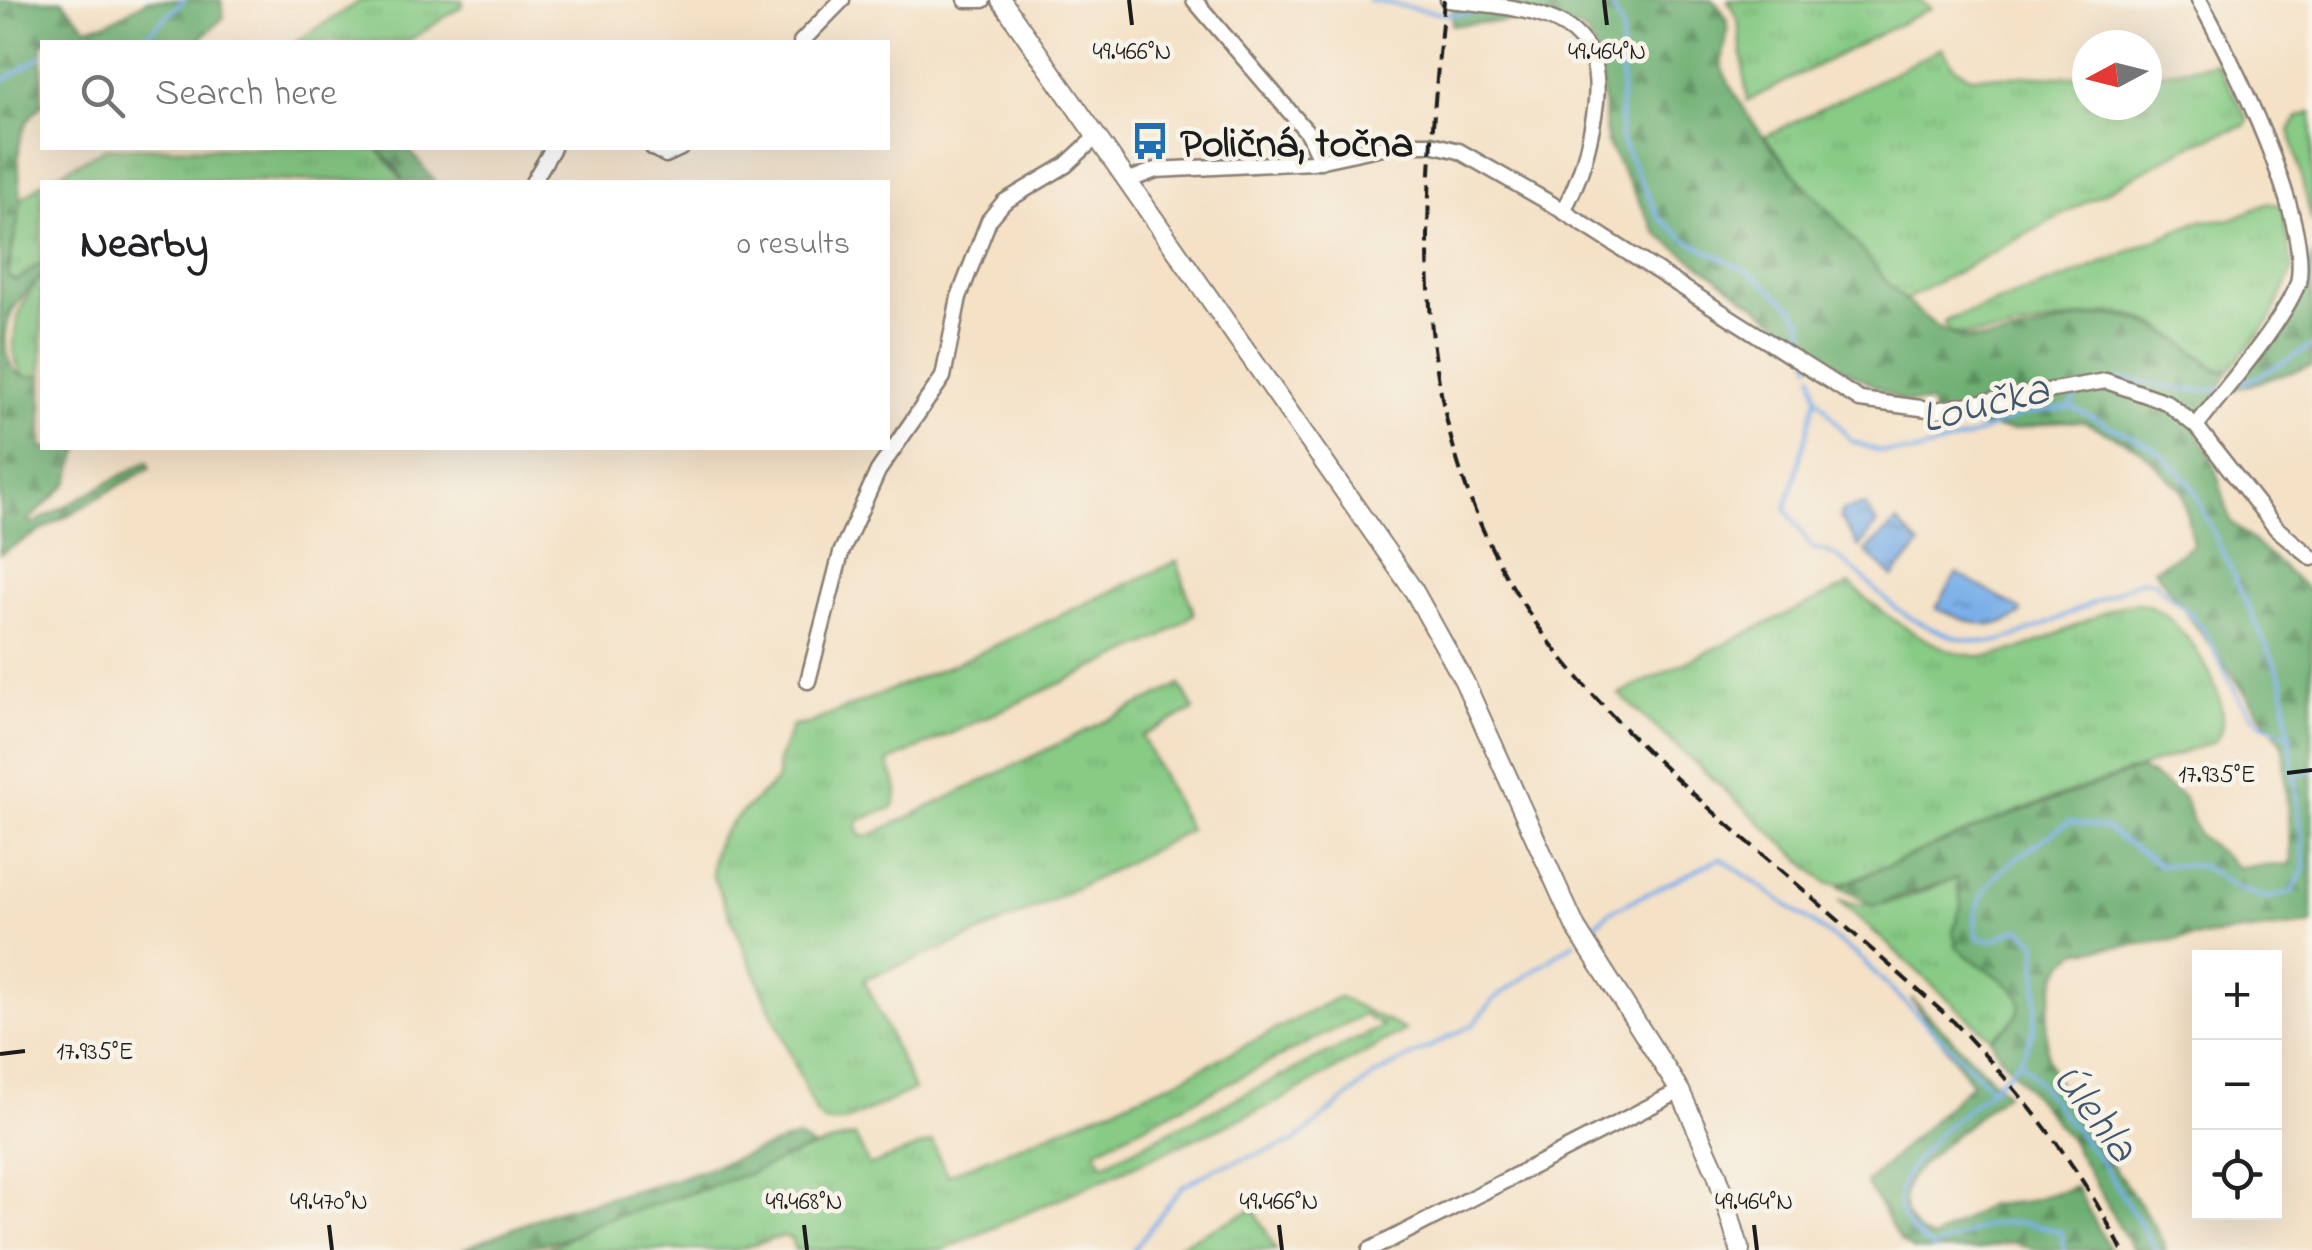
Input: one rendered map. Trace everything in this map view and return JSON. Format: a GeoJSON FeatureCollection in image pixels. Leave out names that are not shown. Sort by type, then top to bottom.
{"type":"FeatureCollection","features":[{"type":"Feature","properties":{"kind":"main road"},"geometry":{"type":"LineString","coordinates":[[1001,0],[1414,591],[1464,681],[1576,928],[1680,1091],[1716,1174],[1740,1250]]}},
{"type":"Feature","properties":{"kind":"street"},"geometry":{"type":"LineString","coordinates":[[803,40],[842,0]]}},
{"type":"Feature","properties":{"kind":"street"},"geometry":{"type":"LineString","coordinates":[[966,0],[983,0]]}},
{"type":"Feature","properties":{"kind":"street"},"geometry":{"type":"LineString","coordinates":[[1194,0],[1307,132],[1321,161]]}},
{"type":"Feature","properties":{"kind":"street"},"geometry":{"type":"LineString","coordinates":[[1448,0],[1544,16],[1580,34],[1593,52],[1599,88],[1589,145],[1580,177],[1563,212]]}},
{"type":"Feature","properties":{"kind":"street"},"geometry":{"type":"LineString","coordinates":[[2196,426],[2285,307],[2303,265],[2300,237],[2247,84],[2199,0]]}},
{"type":"Feature","properties":{"kind":"street"},"geometry":{"type":"LineString","coordinates":[[808,682],[841,553],[878,471],[943,377],[958,297],[989,220],[1004,202],[1066,165],[1096,137]]}},
{"type":"Feature","properties":{"kind":"street"},"geometry":{"type":"LineString","coordinates":[[1127,181],[1156,170],[1321,161],[1398,144],[1442,146],[1471,157],[1563,212],[1840,392],[1881,406],[1936,410],[2106,382],[2166,402],[2196,426],[2276,528],[2312,558]]}},
{"type":"Feature","properties":{"kind":"street"},"geometry":{"type":"LineString","coordinates":[[535,180],[552,150]]}},
{"type":"Feature","properties":{"kind":"street"},"geometry":{"type":"LineString","coordinates":[[1370,1250],[1680,1091]]}},
{"type":"Feature","properties":{"kind":"green space"},"geometry":{"type":"Polygon","coordinates":[[[0,0],[62,0],[86,27],[107,23],[148,0],[221,0],[224,17],[199,40],[40,40],[40,107],[21,137],[21,198],[8,276],[16,281],[40,263],[40,278],[11,314],[6,348],[8,359],[20,374],[40,375],[40,450],[79,450],[68,483],[29,520],[32,524],[148,461],[150,468],[0,554],[0,0]]]}},
{"type":"Feature","properties":{"kind":"green space"},"geometry":{"type":"Polygon","coordinates":[[[362,0],[463,0],[462,6],[410,40],[298,40],[362,0]]]}},
{"type":"Feature","properties":{"kind":"green space"},"geometry":{"type":"Polygon","coordinates":[[[1454,0],[1712,0],[1722,10],[1728,29],[1723,57],[1726,77],[1750,118],[1885,278],[1935,325],[1956,336],[1979,339],[2079,319],[2127,317],[2164,332],[2218,371],[2229,370],[2198,434],[2213,461],[2231,522],[2312,593],[2312,924],[2080,951],[2064,964],[2058,975],[2047,1026],[2048,1057],[2056,1080],[2166,1250],[2133,1250],[2071,1141],[1998,1053],[1991,1038],[2011,1023],[2019,1010],[2019,998],[2000,978],[1957,948],[1953,931],[1961,906],[1957,878],[1873,906],[1839,887],[1988,823],[2140,769],[2183,796],[2198,834],[2237,867],[2291,864],[2283,744],[2154,569],[2193,545],[2182,491],[2139,448],[2085,422],[2062,421],[2012,430],[1935,421],[1931,404],[1903,402],[1839,366],[1657,234],[1607,143],[1599,58],[1586,33],[1552,18],[1452,25],[1454,0]]]}},
{"type":"Feature","properties":{"kind":"green space"},"geometry":{"type":"Polygon","coordinates":[[[1728,0],[1919,0],[1931,8],[1747,101],[1738,19],[1728,0]]]}},
{"type":"Feature","properties":{"kind":"green space"},"geometry":{"type":"Polygon","coordinates":[[[1942,48],[1955,68],[1971,76],[2072,76],[2072,120],[2162,120],[2162,72],[2216,63],[2248,120],[2245,126],[2195,143],[1905,300],[1880,279],[1765,137],[1942,48]]]}},
{"type":"Feature","properties":{"kind":"green space"},"geometry":{"type":"Polygon","coordinates":[[[2312,112],[2312,222],[2290,130],[2298,118],[2312,112]]]}},
{"type":"Feature","properties":{"kind":"green space"},"geometry":{"type":"Polygon","coordinates":[[[102,150],[379,150],[403,180],[47,180],[102,150]]]}},
{"type":"Feature","properties":{"kind":"green space"},"geometry":{"type":"Polygon","coordinates":[[[379,150],[410,150],[433,180],[402,180],[379,150]]]}},
{"type":"Feature","properties":{"kind":"green space"},"geometry":{"type":"Polygon","coordinates":[[[40,185],[40,263],[16,281],[8,276],[21,200],[40,185]]]}},
{"type":"Feature","properties":{"kind":"green space"},"geometry":{"type":"Polygon","coordinates":[[[2269,203],[2280,205],[2283,211],[2293,270],[2269,322],[2229,370],[2216,368],[2178,339],[2137,317],[2097,315],[1973,335],[1950,333],[1944,321],[2069,277],[2199,221],[2231,219],[2269,203]]]}},
{"type":"Feature","properties":{"kind":"green space"},"geometry":{"type":"Polygon","coordinates":[[[2312,254],[2312,366],[2235,389],[2302,288],[2312,254]]]}},
{"type":"Feature","properties":{"kind":"green space"},"geometry":{"type":"Polygon","coordinates":[[[40,278],[40,376],[28,379],[15,358],[14,344],[20,313],[40,278]]]}},
{"type":"Feature","properties":{"kind":"green space"},"geometry":{"type":"Polygon","coordinates":[[[1177,561],[1194,614],[1160,638],[888,762],[896,785],[895,802],[892,808],[859,820],[857,826],[861,836],[869,836],[1180,685],[1194,710],[1142,736],[1189,830],[1029,911],[864,979],[914,1090],[844,1122],[825,1122],[816,1113],[713,877],[712,861],[723,833],[777,779],[778,761],[792,726],[808,724],[968,658],[1177,561]]]}},
{"type":"Feature","properties":{"kind":"green space"},"geometry":{"type":"Polygon","coordinates":[[[1850,584],[1917,634],[1937,645],[1977,656],[2026,647],[2123,605],[2139,603],[2155,608],[2172,621],[2203,661],[2221,707],[2221,727],[2214,742],[2020,810],[1843,884],[1828,884],[1619,694],[1850,584]]]}},
{"type":"Feature","properties":{"kind":"green space"},"geometry":{"type":"Polygon","coordinates":[[[1957,877],[1961,906],[1953,931],[1957,948],[2000,978],[2019,999],[2019,1010],[2011,1023],[1991,1038],[1839,900],[1885,904],[1957,877]]]}},
{"type":"Feature","properties":{"kind":"green space"},"geometry":{"type":"Polygon","coordinates":[[[1339,997],[1405,1030],[1276,1103],[943,1250],[795,1250],[791,1238],[783,1236],[737,1250],[544,1250],[615,1213],[694,1192],[855,1136],[869,1166],[932,1142],[947,1175],[1172,1083],[1339,997]],[[1363,1015],[1096,1150],[1103,1164],[1383,1026],[1363,1015]]]}},
{"type":"Feature","properties":{"kind":"green space"},"geometry":{"type":"Polygon","coordinates":[[[1911,998],[2006,1093],[1937,1151],[1907,1183],[1904,1201],[1912,1225],[1933,1239],[1988,1205],[2022,1202],[2076,1187],[2110,1250],[2035,1250],[2012,1242],[1975,1250],[1913,1250],[1899,1239],[1866,1183],[1972,1083],[1911,998]]]}},
{"type":"Feature","properties":{"kind":"green space"},"geometry":{"type":"Polygon","coordinates":[[[797,1137],[813,1147],[748,1174],[590,1225],[562,1239],[512,1249],[461,1250],[555,1211],[673,1180],[797,1137]]]}},
{"type":"Feature","properties":{"kind":"green space"},"geometry":{"type":"Polygon","coordinates":[[[1254,1209],[1276,1250],[1168,1250],[1170,1249],[1254,1209]]]}},
{"type":"Feature","properties":{"kind":"water"},"geometry":{"type":"Polygon","coordinates":[[[1865,505],[1877,524],[1859,548],[1840,517],[1842,511],[1865,505]]]}},
{"type":"Feature","properties":{"kind":"water"},"geometry":{"type":"Polygon","coordinates":[[[1897,522],[1920,545],[1893,577],[1865,552],[1897,522]]]}},
{"type":"Feature","properties":{"kind":"water"},"geometry":{"type":"Polygon","coordinates":[[[1957,573],[2022,613],[2002,624],[1991,625],[1936,608],[1957,573]]]}},
{"type":"Feature","properties":{"kind":"waterway"},"geometry":{"type":"LineString","coordinates":[[125,40],[149,33],[184,0]]}},
{"type":"Feature","properties":{"kind":"waterway","name":"Loučka"},"geometry":{"type":"LineString","coordinates":[[1368,0],[1452,15],[1489,10]]}},
{"type":"Feature","properties":{"kind":"waterway","name":"Loučka"},"geometry":{"type":"LineString","coordinates":[[1600,0],[1610,3],[1622,28],[1620,138],[1659,218],[1685,239],[1753,275],[1792,307],[1803,323],[1811,365]]}},
{"type":"Feature","properties":{"kind":"waterway"},"geometry":{"type":"LineString","coordinates":[[0,83],[40,57]]}},
{"type":"Feature","properties":{"kind":"waterway"},"geometry":{"type":"LineString","coordinates":[[2236,384],[2252,380],[2312,346]]}},
{"type":"Feature","properties":{"kind":"waterway","name":"Loučka"},"geometry":{"type":"LineString","coordinates":[[1813,374],[1817,397],[1851,441],[1879,451],[1913,453],[1966,438],[2024,414],[2071,407],[2153,447],[2191,484],[2283,682],[2305,868],[2292,892],[2266,898],[2236,888],[2202,866],[2159,865],[2105,828],[2069,822],[2003,869],[1980,900],[1976,918],[1978,938],[1992,940],[2020,928],[2037,943],[2033,1031],[2022,1056],[2005,1076],[1927,1146],[1908,1172],[1899,1198],[1906,1223],[1933,1248],[1982,1228],[2009,1222],[2061,1232],[2065,1250]]}},
{"type":"Feature","properties":{"kind":"waterway"},"geometry":{"type":"LineString","coordinates":[[2119,379],[2184,389],[2222,388]]}},
{"type":"Feature","properties":{"kind":"waterway"},"geometry":{"type":"LineString","coordinates":[[2071,407],[2078,389]]}},
{"type":"Feature","properties":{"kind":"waterway"},"geometry":{"type":"LineString","coordinates":[[1817,397],[1786,509],[1812,548],[1843,561],[1886,600],[1924,624],[1970,641],[1999,641],[2051,622],[2141,580],[2152,581],[2198,623],[2247,708],[2273,729],[2291,735]]}},
{"type":"Feature","properties":{"kind":"waterway"},"geometry":{"type":"LineString","coordinates":[[2293,774],[2312,771]]}},
{"type":"Feature","properties":{"kind":"waterway"},"geometry":{"type":"LineString","coordinates":[[1586,932],[1611,911],[1721,858],[1857,955],[1990,1087]]}},
{"type":"Feature","properties":{"kind":"waterway"},"geometry":{"type":"LineString","coordinates":[[1133,1250],[1182,1187],[1216,1168],[1294,1142],[1372,1077],[1474,1024],[1494,999],[1575,942]]}},
{"type":"Feature","properties":{"kind":"waterway","name":"Úlehla"},"geometry":{"type":"LineString","coordinates":[[2020,1060],[2104,1166],[2156,1250]]}},
{"type":"Feature","properties":{"kind":"railway"},"geometry":{"type":"LineString","coordinates":[[1444,0],[1428,222],[1430,311],[1450,436],[1474,507],[1504,572],[1541,631],[1585,686],[1635,738],[1979,1048],[2067,1158],[2122,1250]]}},
{"type":"Feature","properties":{"kind":"place","name":"Poličná, točna"},"geometry":{"type":"Point","coordinates":[1150,141]}}]}
